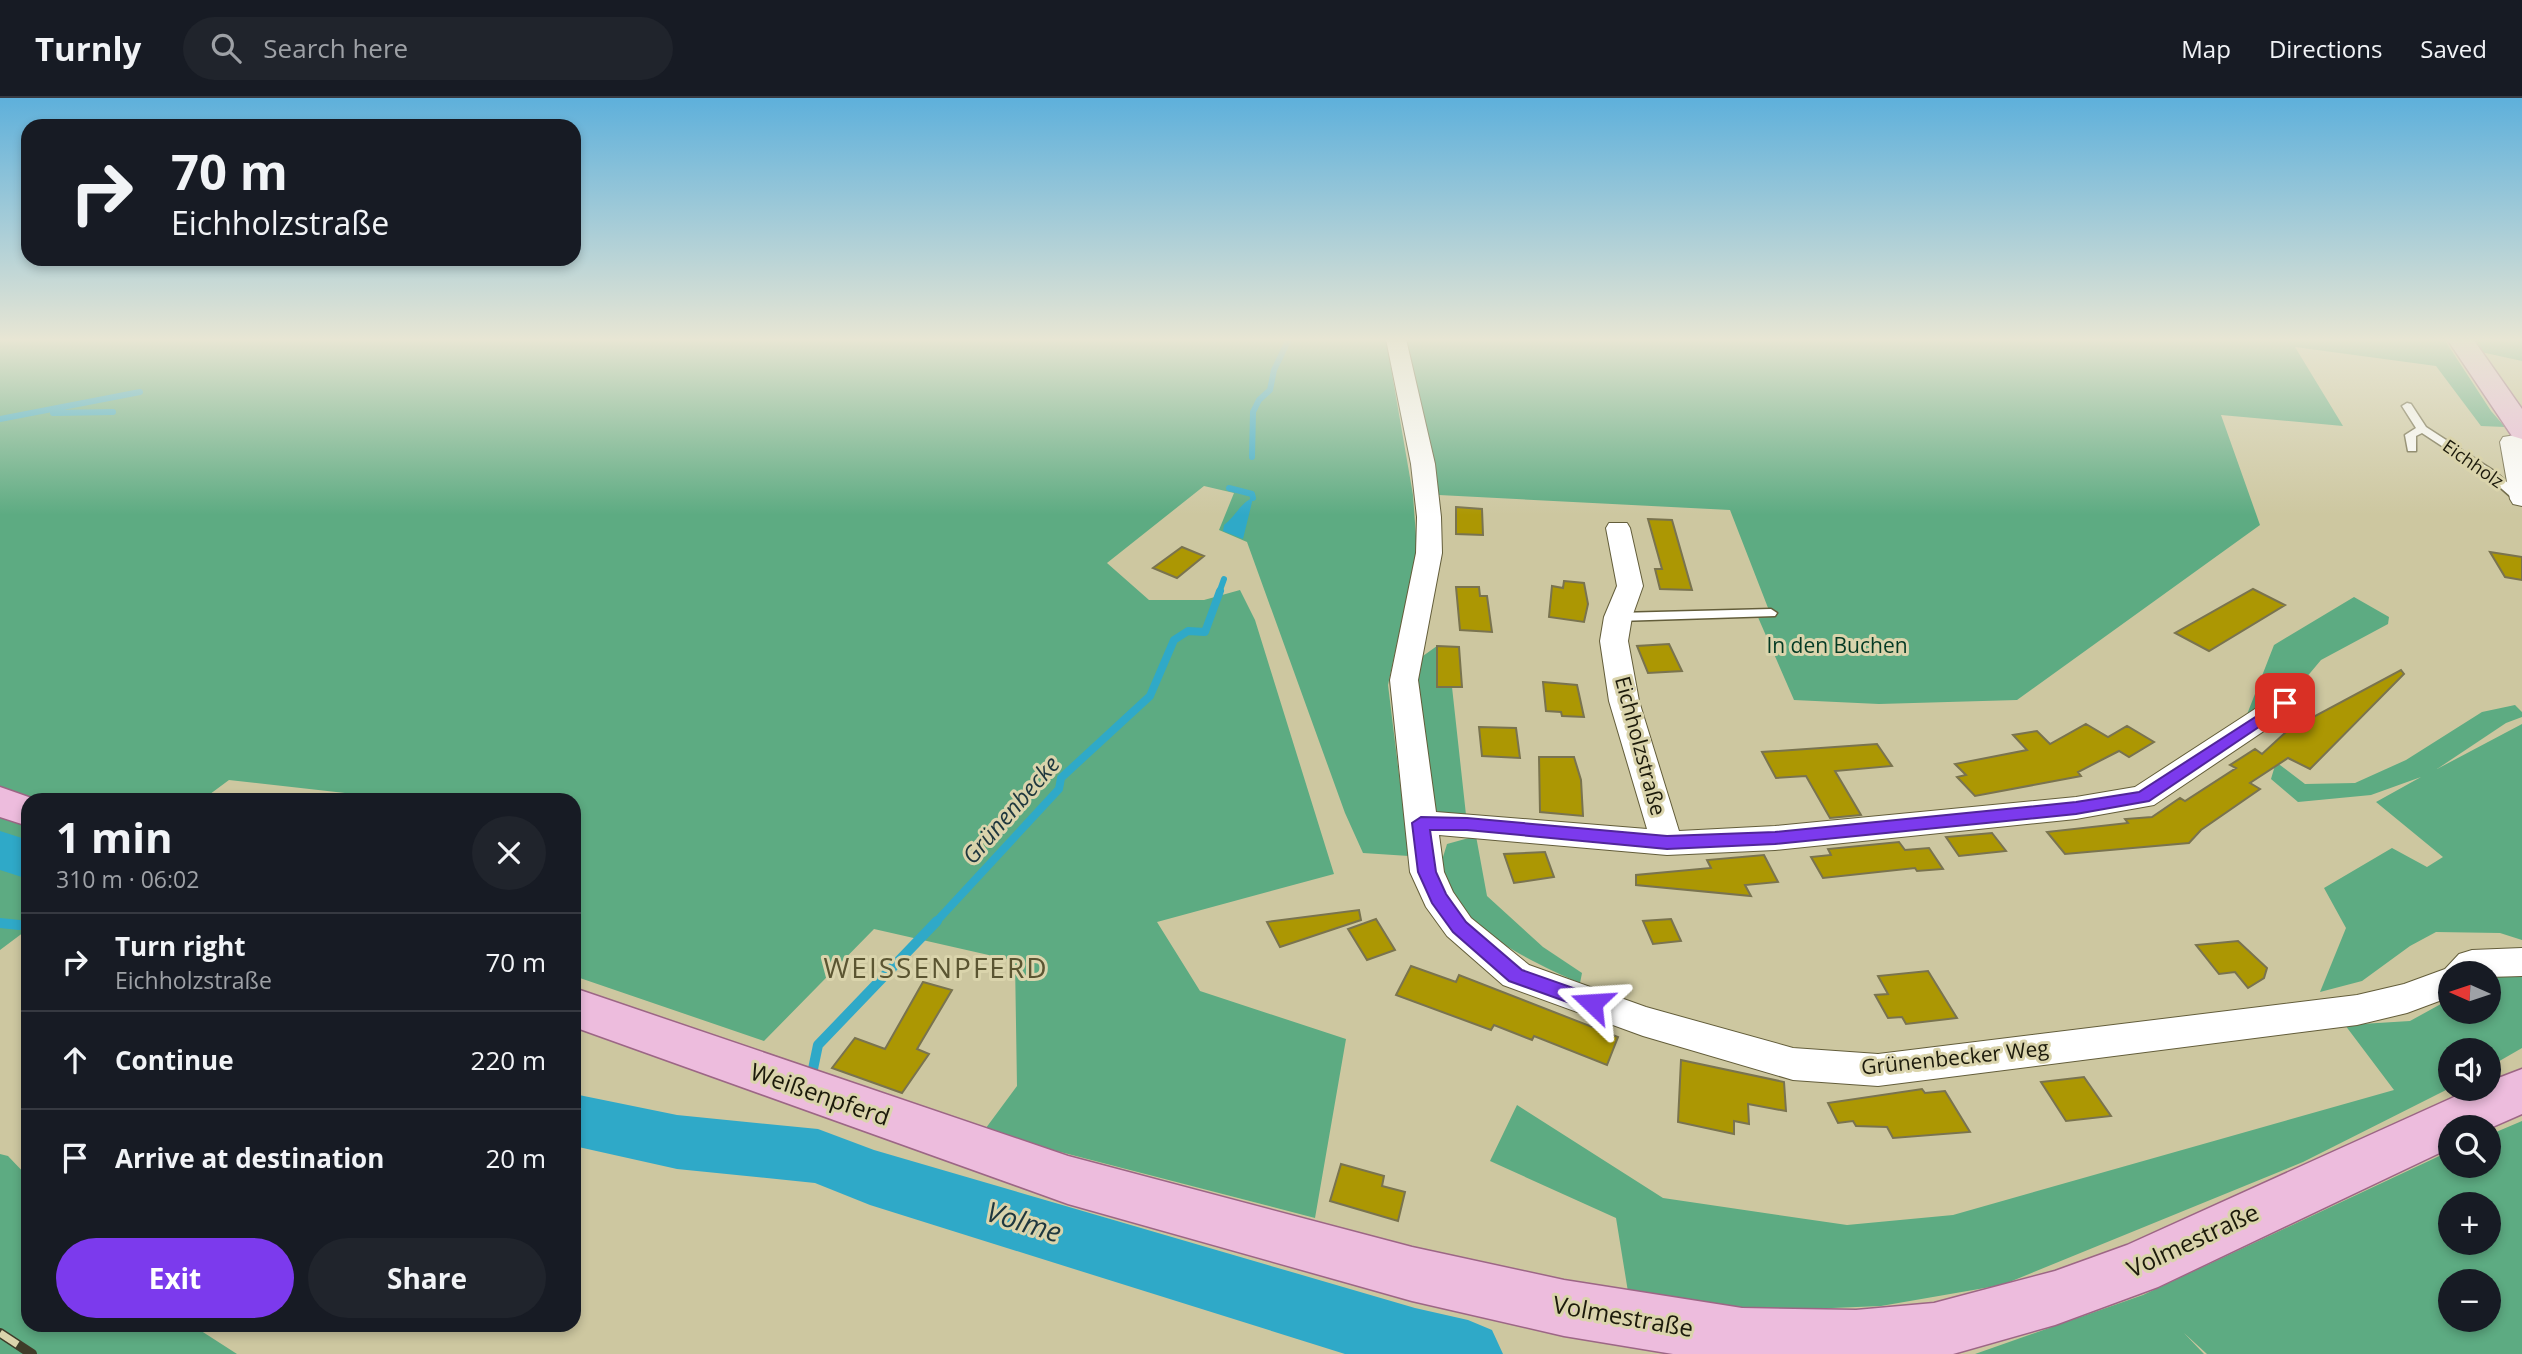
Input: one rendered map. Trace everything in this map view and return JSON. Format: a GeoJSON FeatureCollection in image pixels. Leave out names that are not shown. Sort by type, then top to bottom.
{"type":"FeatureCollection","features":[{"type":"Feature","properties":{"kind":"main road"},"geometry":{"type":"LineString","coordinates":[[2500,398],[2522,430]]}},
{"type":"Feature","properties":{"kind":"main road"},"geometry":{"type":"LineString","coordinates":[[0,802],[21,810]]}},
{"type":"Feature","properties":{"kind":"main road","name":"Weißenpferd"},"geometry":{"type":"LineString","coordinates":[[581,1009],[1068,1180]]}},
{"type":"Feature","properties":{"kind":"main road","name":"Volmestraße"},"geometry":{"type":"LineString","coordinates":[[1068,1180],[1412,1274],[1564,1308],[1742,1337],[1856,1339],[1945,1328],[2055,1298],[2138,1268],[2522,1090]]}},
{"type":"Feature","properties":{"kind":"street","name":"Grünenbecker Weg"},"geometry":{"type":"LineString","coordinates":[[1409,398],[1423,464],[1429,517],[1429,553],[1404,680],[1427,872],[1438,898],[1459,927],[1516,975],[1643,1021],[1793,1064],[1878,1070],[2321,1015],[2395,1001],[2438,986]]}},
{"type":"Feature","properties":{"kind":"street","name":"Eichholz"},"geometry":{"type":"LineString","coordinates":[[2522,441],[2511,442],[2522,500]]}},
{"type":"Feature","properties":{"kind":"street","name":"Eichholzstraße"},"geometry":{"type":"LineString","coordinates":[[1618,528],[1630,586],[1618,617],[1614,641],[1623,701],[1667,843]]}},
{"type":"Feature","properties":{"kind":"street","name":"Eichholzstraße"},"geometry":{"type":"LineString","coordinates":[[1421,823],[1467,824],[1667,843],[1788,837],[2076,808],[2143,797],[2239,736],[2285,703]]}},
{"type":"Feature","properties":{"kind":"street"},"geometry":{"type":"LineString","coordinates":[[2501,963],[2522,962]]}},
{"type":"Feature","properties":{"kind":"lane","name":"Eichholz"},"geometry":{"type":"LineString","coordinates":[[2407,406],[2422,429],[2490,473],[2522,500]]}},
{"type":"Feature","properties":{"kind":"lane","name":"Eichholz"},"geometry":{"type":"LineString","coordinates":[[2412,449],[2410,435],[2422,429]]}},
{"type":"Feature","properties":{"kind":"lane"},"geometry":{"type":"LineString","coordinates":[[1618,617],[1771,613]]}},
{"type":"Feature","properties":{"kind":"green space"},"geometry":{"type":"Polygon","coordinates":[[[0,398],[1396,398],[1413,495],[1417,550],[1388,685],[1409,856],[1363,853],[1345,813],[1247,542],[1219,530],[1234,493],[1204,486],[1107,563],[1149,600],[1204,600],[1240,590],[1255,620],[1334,874],[1157,922],[1200,991],[1346,1039],[1315,1218],[983,1132],[1017,1086],[1015,961],[874,929],[764,1041],[581,978],[581,793],[345,793],[229,780],[211,793],[21,793],[21,934],[0,950],[0,398]]]}},
{"type":"Feature","properties":{"kind":"green space","name":"In den Buchen"},"geometry":{"type":"Polygon","coordinates":[[[1418,398],[2326,398],[2343,426],[2221,415],[2260,525],[2017,700],[1879,704],[1794,700],[1757,615],[1770,613],[1730,510],[1439,495],[1418,398]]]}},
{"type":"Feature","properties":{"kind":"green space"},"geometry":{"type":"Polygon","coordinates":[[[2460,398],[2482,398],[2505,427],[2481,426],[2460,398]]]}},
{"type":"Feature","properties":{"kind":"green space"},"geometry":{"type":"Polygon","coordinates":[[[2354,597],[2389,617],[2388,624],[2321,660],[2285,703],[2239,735],[2274,645],[2354,597]]]}},
{"type":"Feature","properties":{"kind":"green space"},"geometry":{"type":"Polygon","coordinates":[[[1437,646],[1437,686],[1452,687],[1467,824],[1429,823],[1406,668],[1437,646]]]}},
{"type":"Feature","properties":{"kind":"green space"},"geometry":{"type":"Polygon","coordinates":[[[2515,705],[2522,712],[2522,717],[2506,723],[2437,769],[2522,724],[2522,940],[2500,933],[2436,932],[2410,946],[2362,981],[2320,992],[2346,928],[2324,888],[2392,848],[2427,867],[2443,857],[2376,802],[2421,777],[2371,795],[2298,802],[2271,779],[2276,762],[2305,784],[2355,783],[2406,760],[2482,712],[2515,705]]]}},
{"type":"Feature","properties":{"kind":"green space"},"geometry":{"type":"Polygon","coordinates":[[[1476,836],[1487,896],[1543,947],[1582,973],[1580,983],[1540,965],[1497,940],[1461,908],[1448,890],[1441,870],[1447,844],[1476,836]]]}},
{"type":"Feature","properties":{"kind":"green space"},"geometry":{"type":"Polygon","coordinates":[[[2522,973],[2522,1048],[2501,1060],[2501,1038],[2438,1038],[2438,1094],[2303,1162],[2002,1285],[1881,1306],[1757,1311],[1629,1298],[1616,1218],[1490,1161],[1517,1105],[1663,1198],[1847,1225],[1953,1215],[2394,1090],[2345,1025],[2410,1021],[2438,1006],[2438,1024],[2501,1024],[2501,975],[2522,973]]]}},
{"type":"Feature","properties":{"kind":"green space"},"geometry":{"type":"Polygon","coordinates":[[[2522,1121],[2522,1354],[2207,1354],[2184,1333],[2204,1354],[1975,1354],[2143,1295],[2438,1157],[2438,1178],[2501,1178],[2501,1130],[2522,1121]]]}},
{"type":"Feature","properties":{"kind":"green space"},"geometry":{"type":"Polygon","coordinates":[[[0,1154],[8,1156],[21,1170],[21,1332],[203,1332],[237,1354],[0,1354],[0,1154]]]}},
{"type":"Feature","properties":{"kind":"water"},"geometry":{"type":"Polygon","coordinates":[[[1253,498],[1243,539],[1223,531],[1224,525],[1253,498]]]}},
{"type":"Feature","properties":{"kind":"building"},"geometry":{"type":"Polygon","coordinates":[[[1456,507],[1482,509],[1483,535],[1456,534],[1456,507]]]}},
{"type":"Feature","properties":{"kind":"building"},"geometry":{"type":"Polygon","coordinates":[[[1648,519],[1672,520],[1692,590],[1660,589],[1655,569],[1662,569],[1648,519]]]}},
{"type":"Feature","properties":{"kind":"building"},"geometry":{"type":"Polygon","coordinates":[[[1182,547],[1204,556],[1177,578],[1153,568],[1182,547]]]}},
{"type":"Feature","properties":{"kind":"building"},"geometry":{"type":"Polygon","coordinates":[[[2490,552],[2522,557],[2522,580],[2505,577],[2490,552]]]}},
{"type":"Feature","properties":{"kind":"building"},"geometry":{"type":"Polygon","coordinates":[[[1564,581],[1584,583],[1588,604],[1584,622],[1549,617],[1552,586],[1563,588],[1564,581]]]}},
{"type":"Feature","properties":{"kind":"building"},"geometry":{"type":"Polygon","coordinates":[[[1456,587],[1479,587],[1480,596],[1487,596],[1492,632],[1460,630],[1456,587]]]}},
{"type":"Feature","properties":{"kind":"building"},"geometry":{"type":"Polygon","coordinates":[[[2253,589],[2285,605],[2209,651],[2175,633],[2253,589]]]}},
{"type":"Feature","properties":{"kind":"building"},"geometry":{"type":"Polygon","coordinates":[[[1669,644],[1682,671],[1648,673],[1637,646],[1669,644]]]}},
{"type":"Feature","properties":{"kind":"building"},"geometry":{"type":"Polygon","coordinates":[[[1437,646],[1459,647],[1462,687],[1437,687],[1437,646]]]}},
{"type":"Feature","properties":{"kind":"building"},"geometry":{"type":"Polygon","coordinates":[[[2401,670],[2404,674],[2310,769],[2288,758],[2250,783],[2260,789],[2201,830],[2189,843],[2065,854],[2047,832],[2128,823],[2125,819],[2152,817],[2180,798],[2185,801],[2236,768],[2230,765],[2255,749],[2262,754],[2287,731],[2401,670]]]}},
{"type":"Feature","properties":{"kind":"building"},"geometry":{"type":"Polygon","coordinates":[[[1543,682],[1577,685],[1584,717],[1562,716],[1561,712],[1546,711],[1543,682]]]}},
{"type":"Feature","properties":{"kind":"building"},"geometry":{"type":"Polygon","coordinates":[[[2086,724],[2108,737],[2127,726],[2154,742],[2129,757],[2119,751],[2078,772],[2081,776],[1975,796],[1957,777],[1966,775],[1955,764],[2027,750],[2013,735],[2037,731],[2050,744],[2086,724]]]}},
{"type":"Feature","properties":{"kind":"building"},"geometry":{"type":"Polygon","coordinates":[[[1479,727],[1516,728],[1520,758],[1482,756],[1479,727]]]}},
{"type":"Feature","properties":{"kind":"building"},"geometry":{"type":"Polygon","coordinates":[[[1877,744],[1892,766],[1835,771],[1861,815],[1830,818],[1806,776],[1776,778],[1762,752],[1877,744]]]}},
{"type":"Feature","properties":{"kind":"building"},"geometry":{"type":"Polygon","coordinates":[[[1539,757],[1574,757],[1581,780],[1583,816],[1540,812],[1539,757]]]}},
{"type":"Feature","properties":{"kind":"building"},"geometry":{"type":"Polygon","coordinates":[[[1992,833],[2006,851],[1959,856],[1946,837],[1992,833]]]}},
{"type":"Feature","properties":{"kind":"building"},"geometry":{"type":"Polygon","coordinates":[[[1899,842],[1905,850],[1929,848],[1943,869],[1917,871],[1915,868],[1823,878],[1811,857],[1831,855],[1828,849],[1899,842]]]}},
{"type":"Feature","properties":{"kind":"building"},"geometry":{"type":"Polygon","coordinates":[[[1545,852],[1554,877],[1514,883],[1504,854],[1545,852]]]}},
{"type":"Feature","properties":{"kind":"building"},"geometry":{"type":"Polygon","coordinates":[[[1764,855],[1778,882],[1745,885],[1751,896],[1636,885],[1636,875],[1711,868],[1707,860],[1764,855]]]}},
{"type":"Feature","properties":{"kind":"building"},"geometry":{"type":"Polygon","coordinates":[[[1359,910],[1361,920],[1280,947],[1267,922],[1359,910]]]}},
{"type":"Feature","properties":{"kind":"building"},"geometry":{"type":"Polygon","coordinates":[[[1376,919],[1395,950],[1367,960],[1348,929],[1376,919]]]}},
{"type":"Feature","properties":{"kind":"building"},"geometry":{"type":"Polygon","coordinates":[[[1671,919],[1681,941],[1653,944],[1643,921],[1671,919]]]}},
{"type":"Feature","properties":{"kind":"building"},"geometry":{"type":"Polygon","coordinates":[[[2238,941],[2267,968],[2264,978],[2248,988],[2235,972],[2219,974],[2196,945],[2238,941]]]}},
{"type":"Feature","properties":{"kind":"building"},"geometry":{"type":"Polygon","coordinates":[[[1411,966],[1456,982],[1459,975],[1618,1037],[1607,1065],[1534,1036],[1532,1040],[1494,1025],[1491,1030],[1396,995],[1411,966]]]}},
{"type":"Feature","properties":{"kind":"building"},"geometry":{"type":"Polygon","coordinates":[[[1928,971],[1957,1018],[1906,1024],[1902,1017],[1888,1018],[1875,995],[1888,994],[1878,976],[1928,971]]]}},
{"type":"Feature","properties":{"kind":"building"},"geometry":{"type":"Polygon","coordinates":[[[923,982],[952,990],[917,1049],[929,1054],[902,1093],[832,1068],[855,1038],[885,1049],[923,982]]]}},
{"type":"Feature","properties":{"kind":"building"},"geometry":{"type":"Polygon","coordinates":[[[1681,1060],[1784,1082],[1786,1111],[1748,1104],[1749,1124],[1734,1121],[1734,1134],[1678,1122],[1681,1060]]]}},
{"type":"Feature","properties":{"kind":"building"},"geometry":{"type":"Polygon","coordinates":[[[2084,1077],[2111,1116],[2066,1121],[2041,1082],[2084,1077]]]}},
{"type":"Feature","properties":{"kind":"building"},"geometry":{"type":"Polygon","coordinates":[[[1922,1089],[1925,1093],[1945,1091],[1970,1132],[1893,1138],[1887,1127],[1856,1126],[1853,1121],[1838,1123],[1828,1103],[1922,1089]]]}},
{"type":"Feature","properties":{"kind":"building"},"geometry":{"type":"Polygon","coordinates":[[[1341,1164],[1384,1176],[1382,1186],[1405,1192],[1398,1221],[1330,1201],[1341,1164]]]}},
{"type":"Feature","properties":{"kind":"waterway"},"geometry":{"type":"LineString","coordinates":[[0,419],[111,398]]}},
{"type":"Feature","properties":{"kind":"waterway","name":"Grünenbecke"},"geometry":{"type":"LineString","coordinates":[[1252,457],[1253,412],[1262,398]]}},
{"type":"Feature","properties":{"kind":"waterway"},"geometry":{"type":"LineString","coordinates":[[53,413],[113,412]]}},
{"type":"Feature","properties":{"kind":"waterway","name":"Grünenbecke"},"geometry":{"type":"LineString","coordinates":[[1229,488],[1252,494],[1253,498]]}},
{"type":"Feature","properties":{"kind":"waterway","name":"Grünenbecke"},"geometry":{"type":"LineString","coordinates":[[1219,593],[1224,579]]}},
{"type":"Feature","properties":{"kind":"waterway","name":"Grünenbecke"},"geometry":{"type":"LineString","coordinates":[[935,923],[1059,789],[1061,778],[1150,696],[1174,640],[1188,631],[1205,632],[1220,591]]}},
{"type":"Feature","properties":{"kind":"waterway","name":"Volme"},"geometry":{"type":"LineString","coordinates":[[0,849],[21,858]]}},
{"type":"Feature","properties":{"kind":"waterway","name":"Grünenbecke"},"geometry":{"type":"LineString","coordinates":[[813,1069],[818,1045],[937,921]]}},
{"type":"Feature","properties":{"kind":"waterway"},"geometry":{"type":"LineString","coordinates":[[0,923],[19,925]]}},
{"type":"Feature","properties":{"kind":"waterway","name":"Volme"},"geometry":{"type":"LineString","coordinates":[[581,1121],[677,1142],[818,1156],[870,1177],[1415,1342],[1468,1354]]}},
{"type":"Feature","properties":{"kind":"waterway","name":"Grünenbecke"},"geometry":{"type":"LineString","coordinates":[[739,1151],[748,1136]]}},
{"type":"Feature","properties":{"kind":"waterway"},"geometry":{"type":"LineString","coordinates":[[1415,1342],[1428,1354]]}},
{"type":"Feature","properties":{"kind":"railway"},"geometry":{"type":"LineString","coordinates":[[0,1333],[32,1354]]}},
{"type":"Feature","properties":{"kind":"district","name":"WEISSENPFERD"},"geometry":{"type":"Point","coordinates":[936,968]}},
{"type":"Feature","properties":{"kind":"route"},"geometry":{"type":"LineString","coordinates":[[1592,1003],[1516,975],[1459,927],[1438,898],[1427,872],[1421,823],[1467,824],[1667,843],[1775,838],[2076,808],[2143,797],[2221,748],[2285,703]]}}]}
